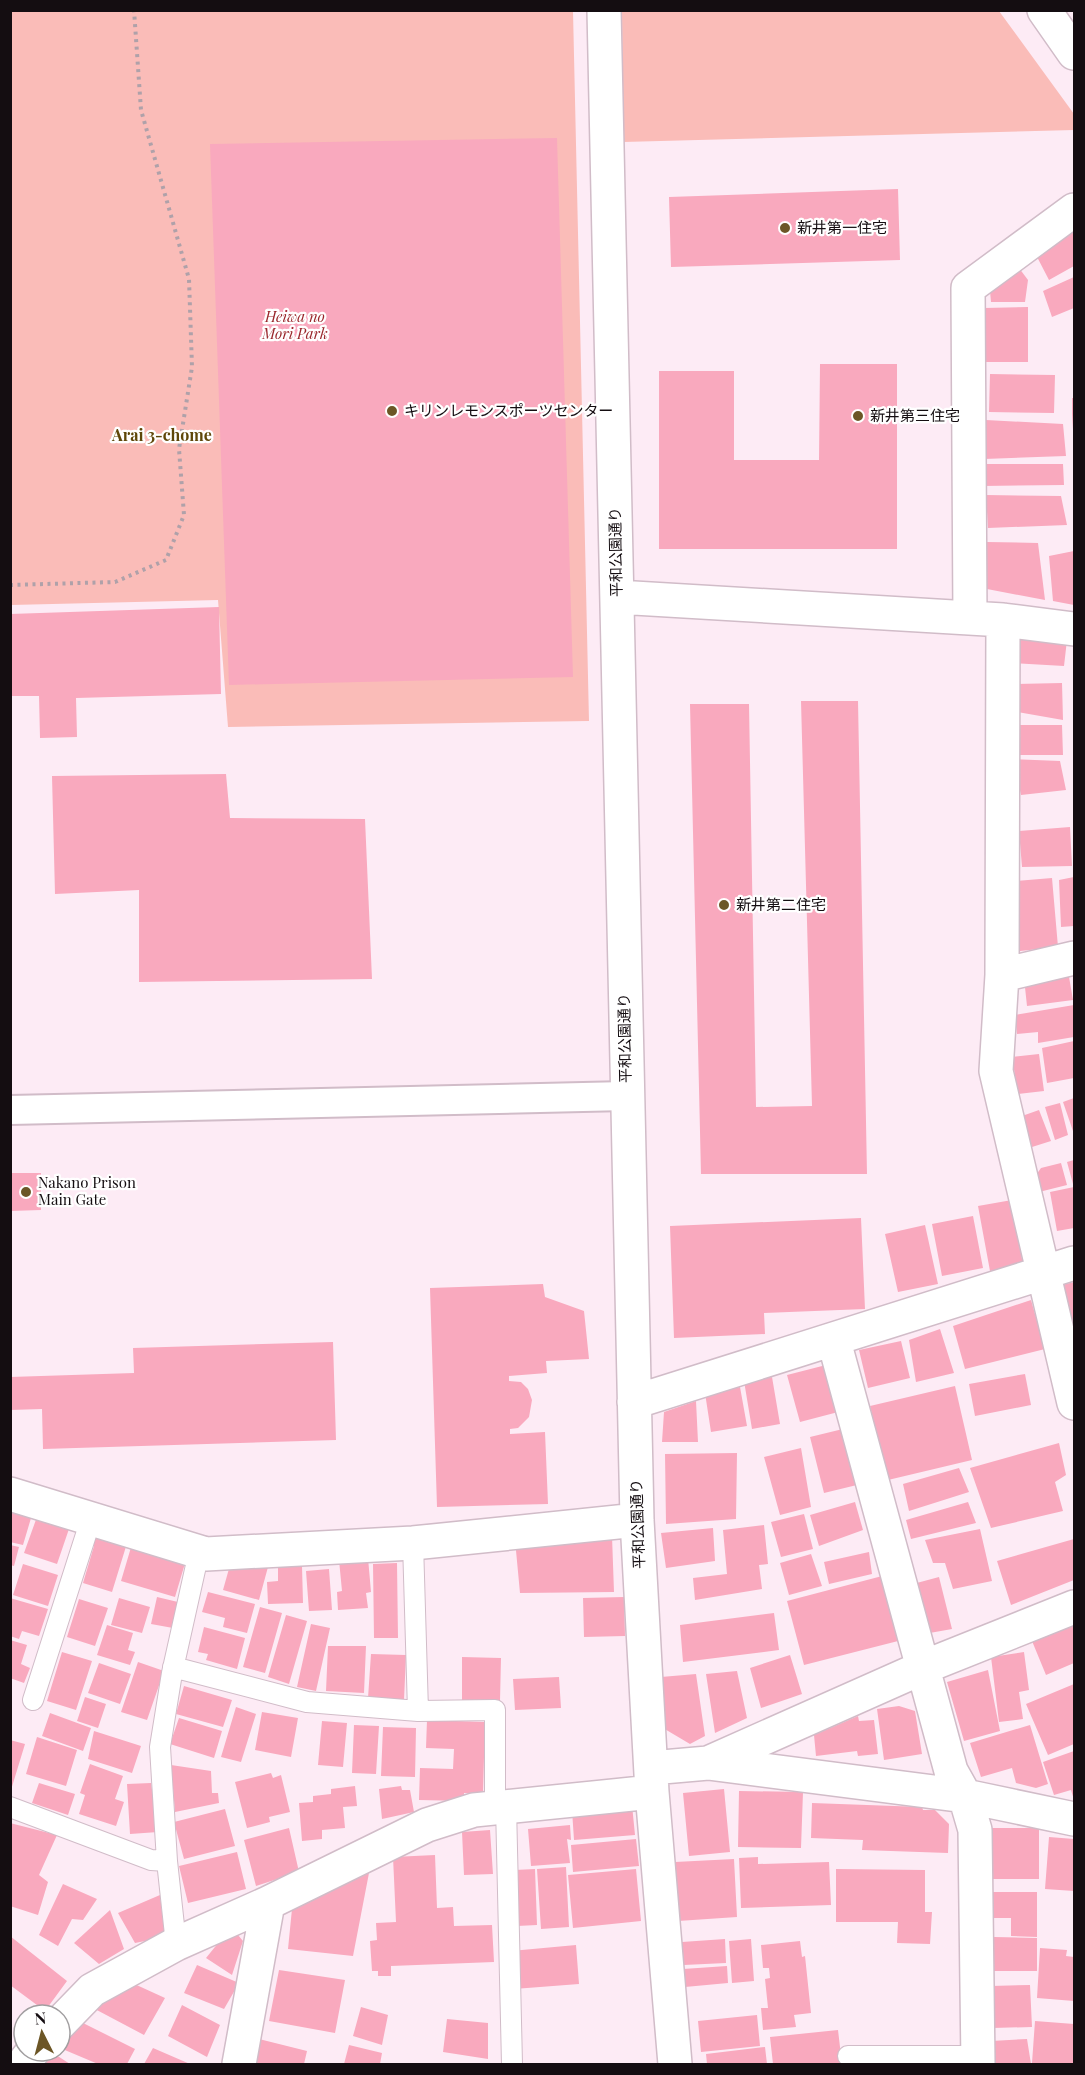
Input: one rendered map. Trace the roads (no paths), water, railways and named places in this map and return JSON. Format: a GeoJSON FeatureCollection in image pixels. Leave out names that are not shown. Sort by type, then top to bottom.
{"type":"FeatureCollection","features":[{"type":"Feature","properties":{"kind":"street","name":"平和公園通り"},"geometry":{"type":"LineString","coordinates":[[604,10],[637,1520],[651,1780],[668,2006],[675,2064]]}},
{"type":"Feature","properties":{"kind":"street"},"geometry":{"type":"LineString","coordinates":[[1044,10],[1074,52]]}},
{"type":"Feature","properties":{"kind":"street"},"geometry":{"type":"LineString","coordinates":[[970,618],[968,288],[1074,210]]}},
{"type":"Feature","properties":{"kind":"street"},"geometry":{"type":"LineString","coordinates":[[617,597],[1003,620],[1074,629]]}},
{"type":"Feature","properties":{"kind":"street"},"geometry":{"type":"LineString","coordinates":[[1003,620],[1002,975],[996,1071],[1074,1403]]}},
{"type":"Feature","properties":{"kind":"street"},"geometry":{"type":"LineString","coordinates":[[1002,975],[1074,958]]}},
{"type":"Feature","properties":{"kind":"street"},"geometry":{"type":"LineString","coordinates":[[10,1110],[626,1096]]}},
{"type":"Feature","properties":{"kind":"street"},"geometry":{"type":"LineString","coordinates":[[633,1402],[834,1341],[1074,1263]]}},
{"type":"Feature","properties":{"kind":"street"},"geometry":{"type":"LineString","coordinates":[[834,1341],[951,1771],[965,1796],[975,1830],[978,2060]]}},
{"type":"Feature","properties":{"kind":"street"},"geometry":{"type":"LineString","coordinates":[[10,1494],[206,1554],[413,1543],[637,1520]]}},
{"type":"Feature","properties":{"kind":"street"},"geometry":{"type":"LineString","coordinates":[[72,2011],[92,1990],[176,1944],[268,1903],[427,1825],[474,1810],[651,1780],[708,1762],[924,1667],[1074,1607]]}},
{"type":"Feature","properties":{"kind":"street"},"geometry":{"type":"LineString","coordinates":[[708,1762],[965,1796],[1074,1820]]}},
{"type":"Feature","properties":{"kind":"street"},"geometry":{"type":"LineString","coordinates":[[239,2064],[268,1903]]}},
{"type":"Feature","properties":{"kind":"lane"},"geometry":{"type":"LineString","coordinates":[[33,1700],[91,1519]]}},
{"type":"Feature","properties":{"kind":"lane"},"geometry":{"type":"LineString","coordinates":[[413,1543],[418,1711]]}},
{"type":"Feature","properties":{"kind":"lane"},"geometry":{"type":"LineString","coordinates":[[176,1944],[167,1861],[160,1747],[173,1667],[199,1552]]}},
{"type":"Feature","properties":{"kind":"lane"},"geometry":{"type":"LineString","coordinates":[[173,1667],[307,1702],[418,1711],[495,1710],[512,2064]]}},
{"type":"Feature","properties":{"kind":"lane"},"geometry":{"type":"LineString","coordinates":[[10,1807],[151,1860],[167,1861]]}},
{"type":"Feature","properties":{"kind":"lane"},"geometry":{"type":"LineString","coordinates":[[848,2056],[978,2060]]}},
{"type":"Feature","properties":{"kind":"place","name":"新井第一住宅"},"geometry":{"type":"Point","coordinates":[785,228]}},
{"type":"Feature","properties":{"kind":"place","name":"キリンレモンスポーツセンター"},"geometry":{"type":"Point","coordinates":[392,411]}},
{"type":"Feature","properties":{"kind":"place","name":"新井第三住宅"},"geometry":{"type":"Point","coordinates":[858,416]}},
{"type":"Feature","properties":{"kind":"place","name":"新井第二住宅"},"geometry":{"type":"Point","coordinates":[724,905]}},
{"type":"Feature","properties":{"kind":"place","name":"Nakano Prison Main Gate"},"geometry":{"type":"Point","coordinates":[26,1192]}},
{"type":"Feature","properties":{"kind":"district","name":"Arai 3-chome"},"geometry":{"type":"Point","coordinates":[162,435]}},
{"type":"Feature","properties":{"kind":"park label","name":"Heiwa no Mori Park"},"geometry":{"type":"Point","coordinates":[295,326]}}]}
